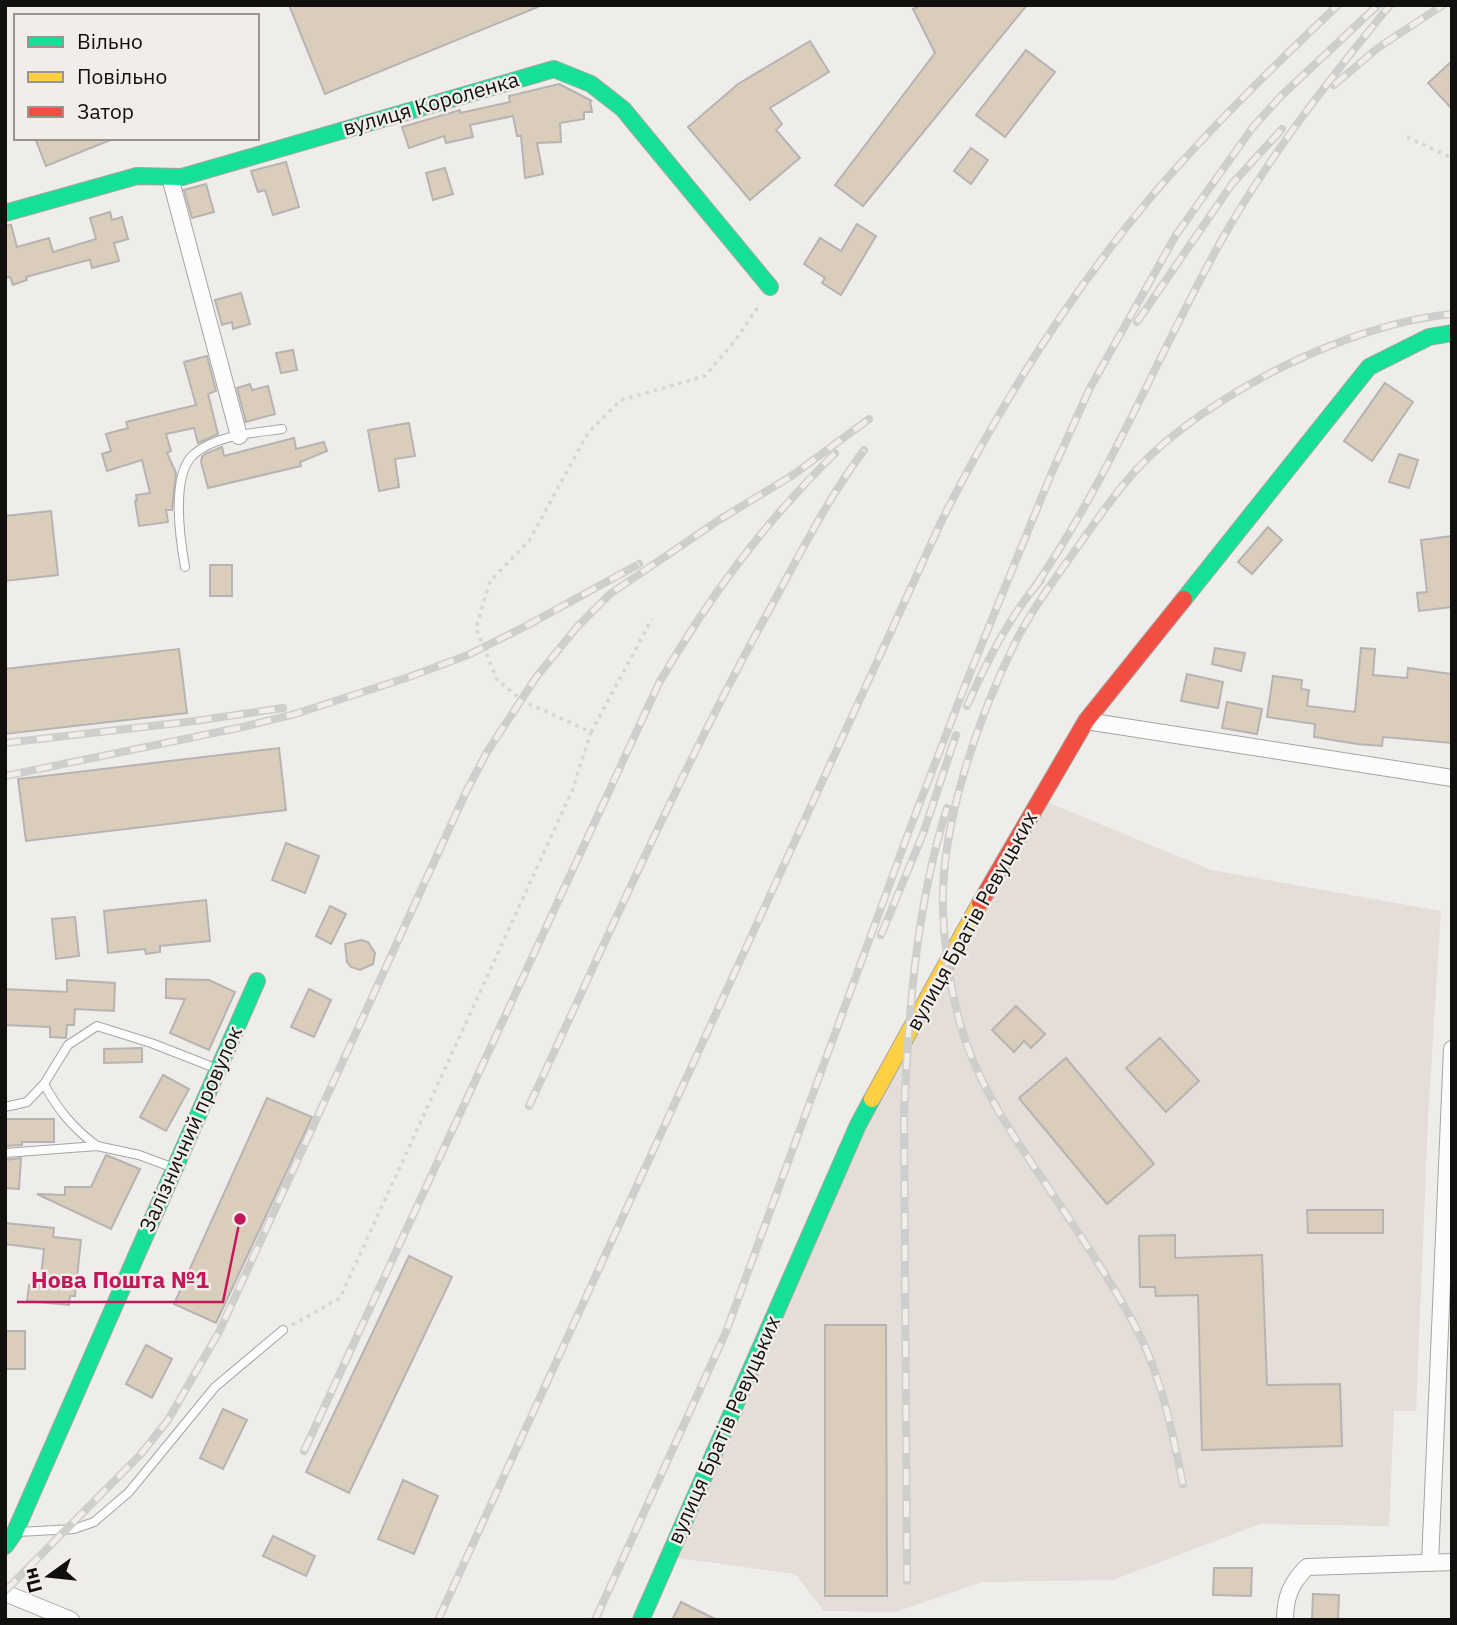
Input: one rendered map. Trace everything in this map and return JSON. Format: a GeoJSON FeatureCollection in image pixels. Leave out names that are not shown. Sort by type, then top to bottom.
{"type":"FeatureCollection","features":[{"type":"Feature","properties":{"kind":"street","name":"вулиця Короленка"},"geometry":{"type":"LineString","coordinates":[[5,213],[137,176],[182,177],[554,69],[578,75],[595,85],[623,109],[770,288]]}},
{"type":"Feature","properties":{"kind":"street"},"geometry":{"type":"LineString","coordinates":[[170,177],[239,436]]}},
{"type":"Feature","properties":{"kind":"street","name":"вулиця Братів Ревуцьких"},"geometry":{"type":"LineString","coordinates":[[641,1620],[858,1125],[971,918],[1086,721],[1369,367],[1429,337],[1452,333]]}},
{"type":"Feature","properties":{"kind":"street"},"geometry":{"type":"LineString","coordinates":[[1086,721],[1452,778]]}},
{"type":"Feature","properties":{"kind":"street","name":"Залізничний провулок"},"geometry":{"type":"LineString","coordinates":[[10,1539],[257,981]]}},
{"type":"Feature","properties":{"kind":"street"},"geometry":{"type":"LineString","coordinates":[[1430,1563],[1452,1049]]}},
{"type":"Feature","properties":{"kind":"street"},"geometry":{"type":"LineString","coordinates":[[1285,1620],[1285,1604],[1292,1582],[1307,1567],[1452,1562]]}},
{"type":"Feature","properties":{"kind":"street"},"geometry":{"type":"LineString","coordinates":[[5,1593],[71,1620]]}},
{"type":"Feature","properties":{"kind":"lane"},"geometry":{"type":"LineString","coordinates":[[185,567],[180,543],[179,503],[183,471],[193,455],[212,444],[239,436],[282,429]]}},
{"type":"Feature","properties":{"kind":"lane"},"geometry":{"type":"LineString","coordinates":[[5,1107],[27,1102],[44,1084],[68,1045],[97,1026],[218,1069]]}},
{"type":"Feature","properties":{"kind":"lane"},"geometry":{"type":"LineString","coordinates":[[44,1084],[55,1105],[75,1130],[97,1146]]}},
{"type":"Feature","properties":{"kind":"lane"},"geometry":{"type":"LineString","coordinates":[[5,1153],[97,1146],[139,1154],[174,1168]]}},
{"type":"Feature","properties":{"kind":"lane"},"geometry":{"type":"LineString","coordinates":[[10,1539],[74,1530],[94,1522],[129,1492],[215,1387],[283,1330]]}},
{"type":"Feature","properties":{"kind":"path"},"geometry":{"type":"LineString","coordinates":[[1407,137],[1452,158]]}},
{"type":"Feature","properties":{"kind":"path"},"geometry":{"type":"LineString","coordinates":[[591,732],[523,701],[497,680],[476,628],[490,581],[529,541],[588,433],[621,400],[705,376],[737,338],[770,288]]}},
{"type":"Feature","properties":{"kind":"path"},"geometry":{"type":"LineString","coordinates":[[283,1330],[340,1298],[572,791],[591,732],[652,619]]}},
{"type":"Feature","properties":{"kind":"shaded area"},"geometry":{"type":"Polygon","coordinates":[[[1040,799],[1211,870],[1441,911],[1428,1120],[1416,1411],[1394,1411],[1389,1526],[1260,1524],[1113,1580],[982,1582],[896,1612],[824,1611],[795,1574],[669,1557],[858,1125],[1040,799]]]}},
{"type":"Feature","properties":{"kind":"building"},"geometry":{"type":"Polygon","coordinates":[[[289,5],[540,5],[540,6],[325,94],[289,5]]]}},
{"type":"Feature","properties":{"kind":"building"},"geometry":{"type":"Polygon","coordinates":[[[921,5],[1027,5],[863,206],[835,185],[935,53],[913,9],[921,5]]]}},
{"type":"Feature","properties":{"kind":"building"},"geometry":{"type":"Polygon","coordinates":[[[810,41],[829,72],[770,108],[782,124],[776,130],[800,158],[750,200],[688,127],[738,84],[810,41]]]}},
{"type":"Feature","properties":{"kind":"building"},"geometry":{"type":"Polygon","coordinates":[[[1026,50],[1055,72],[1005,137],[976,115],[1026,50]]]}},
{"type":"Feature","properties":{"kind":"building"},"geometry":{"type":"Polygon","coordinates":[[[1452,61],[1452,109],[1428,83],[1452,61]]]}},
{"type":"Feature","properties":{"kind":"building"},"geometry":{"type":"Polygon","coordinates":[[[559,84],[592,101],[592,112],[584,112],[584,119],[560,123],[561,142],[537,143],[543,174],[525,178],[521,136],[517,136],[513,116],[470,125],[473,137],[446,143],[444,136],[409,148],[402,127],[460,110],[460,113],[510,102],[509,96],[559,84]]]}},
{"type":"Feature","properties":{"kind":"building"},"geometry":{"type":"Polygon","coordinates":[[[36,140],[111,140],[46,166],[36,140]]]}},
{"type":"Feature","properties":{"kind":"building"},"geometry":{"type":"Polygon","coordinates":[[[971,148],[988,160],[971,184],[954,171],[971,148]]]}},
{"type":"Feature","properties":{"kind":"building"},"geometry":{"type":"Polygon","coordinates":[[[286,162],[299,207],[273,215],[265,190],[258,192],[251,171],[286,162]]]}},
{"type":"Feature","properties":{"kind":"building"},"geometry":{"type":"Polygon","coordinates":[[[445,168],[453,194],[433,200],[426,173],[445,168]]]}},
{"type":"Feature","properties":{"kind":"building"},"geometry":{"type":"Polygon","coordinates":[[[206,184],[214,212],[192,218],[184,190],[206,184]]]}},
{"type":"Feature","properties":{"kind":"building"},"geometry":{"type":"Polygon","coordinates":[[[110,212],[112,220],[122,217],[128,239],[114,243],[119,261],[92,268],[90,260],[84,261],[26,277],[27,280],[13,285],[10,277],[5,278],[5,226],[11,225],[17,247],[49,238],[53,252],[96,239],[90,218],[110,212]]]}},
{"type":"Feature","properties":{"kind":"building"},"geometry":{"type":"Polygon","coordinates":[[[857,224],[876,236],[841,295],[822,283],[825,278],[804,264],[820,238],[841,251],[857,224]]]}},
{"type":"Feature","properties":{"kind":"building"},"geometry":{"type":"Polygon","coordinates":[[[241,293],[250,324],[233,329],[232,322],[222,325],[215,300],[241,293]]]}},
{"type":"Feature","properties":{"kind":"building"},"geometry":{"type":"Polygon","coordinates":[[[293,350],[297,370],[281,373],[276,353],[293,350]]]}},
{"type":"Feature","properties":{"kind":"building"},"geometry":{"type":"Polygon","coordinates":[[[207,356],[216,391],[208,394],[218,434],[198,443],[194,428],[166,434],[171,451],[167,453],[176,473],[172,510],[166,510],[168,522],[139,526],[136,495],[150,493],[142,460],[107,471],[102,454],[111,451],[106,434],[128,428],[126,422],[196,405],[184,362],[207,356]]]}},
{"type":"Feature","properties":{"kind":"building"},"geometry":{"type":"Polygon","coordinates":[[[1385,383],[1413,402],[1372,461],[1344,441],[1385,383]]]}},
{"type":"Feature","properties":{"kind":"building"},"geometry":{"type":"Polygon","coordinates":[[[250,384],[252,390],[268,386],[275,414],[246,422],[237,388],[250,384]]]}},
{"type":"Feature","properties":{"kind":"building"},"geometry":{"type":"Polygon","coordinates":[[[409,423],[415,456],[395,459],[399,487],[379,491],[368,430],[409,423]]]}},
{"type":"Feature","properties":{"kind":"building"},"geometry":{"type":"Polygon","coordinates":[[[294,438],[296,449],[324,442],[327,451],[300,462],[301,466],[208,488],[201,462],[205,454],[222,447],[224,456],[294,438]]]}},
{"type":"Feature","properties":{"kind":"building"},"geometry":{"type":"Polygon","coordinates":[[[1399,454],[1418,460],[1409,488],[1389,482],[1399,454]]]}},
{"type":"Feature","properties":{"kind":"building"},"geometry":{"type":"Polygon","coordinates":[[[51,511],[58,575],[5,581],[5,516],[51,511]]]}},
{"type":"Feature","properties":{"kind":"building"},"geometry":{"type":"Polygon","coordinates":[[[1268,527],[1282,540],[1252,574],[1238,562],[1268,527]]]}},
{"type":"Feature","properties":{"kind":"building"},"geometry":{"type":"Polygon","coordinates":[[[1452,536],[1451,607],[1419,611],[1417,593],[1427,592],[1421,540],[1452,536]]]}},
{"type":"Feature","properties":{"kind":"building"},"geometry":{"type":"Polygon","coordinates":[[[210,565],[232,565],[232,596],[210,596],[210,565]]]}},
{"type":"Feature","properties":{"kind":"building"},"geometry":{"type":"Polygon","coordinates":[[[1215,648],[1245,653],[1241,671],[1212,664],[1215,648]]]}},
{"type":"Feature","properties":{"kind":"building"},"geometry":{"type":"Polygon","coordinates":[[[1361,648],[1375,649],[1373,675],[1407,678],[1408,668],[1452,674],[1452,743],[1383,737],[1382,746],[1357,744],[1314,737],[1315,724],[1267,717],[1273,676],[1302,680],[1301,689],[1309,690],[1307,706],[1355,712],[1361,648]]]}},
{"type":"Feature","properties":{"kind":"building"},"geometry":{"type":"Polygon","coordinates":[[[179,649],[187,713],[5,734],[5,669],[179,649]]]}},
{"type":"Feature","properties":{"kind":"building"},"geometry":{"type":"Polygon","coordinates":[[[1187,674],[1223,682],[1218,708],[1181,701],[1187,674]]]}},
{"type":"Feature","properties":{"kind":"building"},"geometry":{"type":"Polygon","coordinates":[[[1227,702],[1262,709],[1257,734],[1222,728],[1227,702]]]}},
{"type":"Feature","properties":{"kind":"building"},"geometry":{"type":"Polygon","coordinates":[[[279,748],[286,810],[26,841],[18,779],[279,748]]]}},
{"type":"Feature","properties":{"kind":"building"},"geometry":{"type":"Polygon","coordinates":[[[286,843],[319,856],[305,893],[272,880],[286,843]]]}},
{"type":"Feature","properties":{"kind":"building"},"geometry":{"type":"Polygon","coordinates":[[[206,900],[210,941],[160,946],[160,952],[146,954],[145,949],[108,953],[104,911],[206,900]]]}},
{"type":"Feature","properties":{"kind":"building"},"geometry":{"type":"Polygon","coordinates":[[[330,906],[346,914],[331,944],[316,936],[330,906]]]}},
{"type":"Feature","properties":{"kind":"building"},"geometry":{"type":"Polygon","coordinates":[[[75,917],[79,956],[56,959],[52,919],[75,917]]]}},
{"type":"Feature","properties":{"kind":"building"},"geometry":{"type":"Polygon","coordinates":[[[361,940],[368,942],[375,953],[373,964],[360,970],[351,967],[347,962],[345,944],[361,940]]]}},
{"type":"Feature","properties":{"kind":"building"},"geometry":{"type":"Polygon","coordinates":[[[166,979],[209,980],[235,992],[209,1050],[170,1033],[185,999],[166,998],[166,979]]]}},
{"type":"Feature","properties":{"kind":"building"},"geometry":{"type":"Polygon","coordinates":[[[67,980],[115,983],[114,1011],[75,1009],[74,1025],[67,1025],[66,1038],[50,1037],[50,1027],[5,1025],[5,989],[67,992],[67,980]]]}},
{"type":"Feature","properties":{"kind":"building"},"geometry":{"type":"Polygon","coordinates":[[[309,989],[331,1000],[314,1037],[291,1027],[309,989]]]}},
{"type":"Feature","properties":{"kind":"building"},"geometry":{"type":"Polygon","coordinates":[[[1016,1006],[1045,1034],[1031,1048],[1024,1041],[1014,1052],[992,1030],[1016,1006]]]}},
{"type":"Feature","properties":{"kind":"building"},"geometry":{"type":"Polygon","coordinates":[[[1160,1038],[1199,1081],[1166,1112],[1126,1068],[1160,1038]]]}},
{"type":"Feature","properties":{"kind":"building"},"geometry":{"type":"Polygon","coordinates":[[[142,1048],[142,1062],[104,1063],[104,1049],[142,1048]]]}},
{"type":"Feature","properties":{"kind":"building"},"geometry":{"type":"Polygon","coordinates":[[[1066,1058],[1154,1164],[1107,1204],[1019,1098],[1066,1058]]]}},
{"type":"Feature","properties":{"kind":"building"},"geometry":{"type":"Polygon","coordinates":[[[163,1075],[189,1089],[166,1131],[140,1117],[163,1075]]]}},
{"type":"Feature","properties":{"kind":"building"},"geometry":{"type":"Polygon","coordinates":[[[267,1098],[312,1117],[216,1323],[174,1304],[267,1098]]]}},
{"type":"Feature","properties":{"kind":"building"},"geometry":{"type":"Polygon","coordinates":[[[5,1119],[54,1119],[54,1142],[22,1142],[22,1145],[5,1146],[5,1119]]]}},
{"type":"Feature","properties":{"kind":"building"},"geometry":{"type":"Polygon","coordinates":[[[106,1155],[140,1169],[111,1229],[37,1194],[65,1195],[65,1187],[91,1187],[106,1155]]]}},
{"type":"Feature","properties":{"kind":"building"},"geometry":{"type":"Polygon","coordinates":[[[21,1158],[19,1189],[5,1188],[5,1160],[21,1158]]]}},
{"type":"Feature","properties":{"kind":"building"},"geometry":{"type":"Polygon","coordinates":[[[1307,1210],[1383,1210],[1383,1233],[1308,1233],[1307,1210]]]}},
{"type":"Feature","properties":{"kind":"building"},"geometry":{"type":"Polygon","coordinates":[[[5,1223],[54,1228],[53,1237],[81,1240],[75,1296],[70,1296],[69,1305],[27,1301],[29,1285],[40,1286],[44,1249],[5,1244],[5,1223]]]}},
{"type":"Feature","properties":{"kind":"building"},"geometry":{"type":"Polygon","coordinates":[[[1175,1235],[1175,1258],[1262,1255],[1267,1385],[1340,1384],[1342,1446],[1202,1450],[1198,1295],[1156,1296],[1155,1287],[1140,1287],[1139,1236],[1175,1235]]]}},
{"type":"Feature","properties":{"kind":"building"},"geometry":{"type":"Polygon","coordinates":[[[409,1256],[452,1277],[349,1493],[306,1472],[409,1256]]]}},
{"type":"Feature","properties":{"kind":"building"},"geometry":{"type":"Polygon","coordinates":[[[825,1325],[886,1325],[887,1596],[825,1596],[825,1325]]]}},
{"type":"Feature","properties":{"kind":"building"},"geometry":{"type":"Polygon","coordinates":[[[5,1331],[25,1331],[25,1369],[5,1369],[5,1331]]]}},
{"type":"Feature","properties":{"kind":"building"},"geometry":{"type":"Polygon","coordinates":[[[146,1345],[172,1359],[152,1398],[126,1384],[146,1345]]]}},
{"type":"Feature","properties":{"kind":"building"},"geometry":{"type":"Polygon","coordinates":[[[223,1409],[247,1420],[223,1469],[200,1458],[223,1409]]]}},
{"type":"Feature","properties":{"kind":"building"},"geometry":{"type":"Polygon","coordinates":[[[403,1480],[438,1496],[414,1554],[378,1539],[403,1480]]]}},
{"type":"Feature","properties":{"kind":"building"},"geometry":{"type":"Polygon","coordinates":[[[273,1536],[315,1556],[306,1576],[263,1556],[273,1536]]]}},
{"type":"Feature","properties":{"kind":"building"},"geometry":{"type":"Polygon","coordinates":[[[1214,1568],[1252,1568],[1251,1596],[1213,1595],[1214,1568]]]}},
{"type":"Feature","properties":{"kind":"building"},"geometry":{"type":"Polygon","coordinates":[[[1313,1594],[1339,1595],[1338,1620],[1312,1620],[1313,1594]]]}},
{"type":"Feature","properties":{"kind":"building"},"geometry":{"type":"Polygon","coordinates":[[[681,1602],[717,1620],[672,1620],[681,1602]]]}},
{"type":"Feature","properties":{"kind":"railway"},"geometry":{"type":"LineString","coordinates":[[438,1620],[942,520],[988,433],[1066,308],[1156,191],[1222,119],[1338,5]]}},
{"type":"Feature","properties":{"kind":"railway"},"geometry":{"type":"LineString","coordinates":[[595,1620],[726,1332],[909,831],[966,683],[1052,472],[1090,388],[1176,235],[1253,127],[1281,96],[1378,5]]}},
{"type":"Feature","properties":{"kind":"railway"},"geometry":{"type":"LineString","coordinates":[[1036,585],[1087,502],[1197,286],[1239,211],[1300,120],[1390,5]]}},
{"type":"Feature","properties":{"kind":"railway"},"geometry":{"type":"LineString","coordinates":[[1334,85],[1379,47],[1443,5]]}},
{"type":"Feature","properties":{"kind":"railway"},"geometry":{"type":"LineString","coordinates":[[1137,322],[1232,184],[1282,129]]}},
{"type":"Feature","properties":{"kind":"railway"},"geometry":{"type":"LineString","coordinates":[[1183,1484],[1164,1401],[1143,1341],[1099,1264],[1002,1117],[965,1041],[950,979],[943,910],[948,842],[955,806],[976,735],[1017,639],[1051,584],[1137,469],[1166,441],[1201,415],[1282,367],[1326,347],[1369,332],[1412,320],[1452,314]]}},
{"type":"Feature","properties":{"kind":"railway"},"geometry":{"type":"LineString","coordinates":[[5,1591],[140,1455],[168,1420],[219,1332],[466,792],[487,752],[537,676],[577,627],[610,594],[719,520],[793,475],[869,419]]}},
{"type":"Feature","properties":{"kind":"railway"},"geometry":{"type":"LineString","coordinates":[[529,1106],[644,858],[735,674],[813,530],[864,450]]}},
{"type":"Feature","properties":{"kind":"railway"},"geometry":{"type":"LineString","coordinates":[[304,1451],[659,683],[739,562],[785,506],[835,453]]}},
{"type":"Feature","properties":{"kind":"railway"},"geometry":{"type":"LineString","coordinates":[[5,776],[238,728],[295,714],[409,677],[468,655],[639,564]]}},
{"type":"Feature","properties":{"kind":"railway"},"geometry":{"type":"LineString","coordinates":[[967,706],[1009,624],[1041,580]]}},
{"type":"Feature","properties":{"kind":"railway"},"geometry":{"type":"LineString","coordinates":[[5,743],[283,708]]}},
{"type":"Feature","properties":{"kind":"railway"},"geometry":{"type":"LineString","coordinates":[[881,935],[923,834],[956,735]]}},
{"type":"Feature","properties":{"kind":"railway"},"geometry":{"type":"LineString","coordinates":[[907,1581],[904,1112],[908,1035],[921,920],[936,845],[947,808]]}},
{"type":"Feature","properties":{"kind":"traffic: fast"},"geometry":{"type":"LineString","coordinates":[[5,213],[137,176],[182,177],[554,69],[591,84],[623,109],[770,287]]}},
{"type":"Feature","properties":{"kind":"traffic: fast"},"geometry":{"type":"LineString","coordinates":[[1184,599],[1369,367],[1429,337],[1452,333]]}},
{"type":"Feature","properties":{"kind":"traffic: fast"},"geometry":{"type":"LineString","coordinates":[[5,1546],[15,1532],[257,981]]}},
{"type":"Feature","properties":{"kind":"traffic: fast"},"geometry":{"type":"LineString","coordinates":[[641,1620],[858,1125],[872,1099]]}},
{"type":"Feature","properties":{"kind":"traffic: slow"},"geometry":{"type":"LineString","coordinates":[[872,1099],[980,903]]}},
{"type":"Feature","properties":{"kind":"traffic: jam"},"geometry":{"type":"LineString","coordinates":[[980,903],[1086,721],[1184,599]]}},
{"type":"Feature","properties":{"kind":"place","name":"Нова Пошта №1"},"geometry":{"type":"Point","coordinates":[240,1219]}}]}
